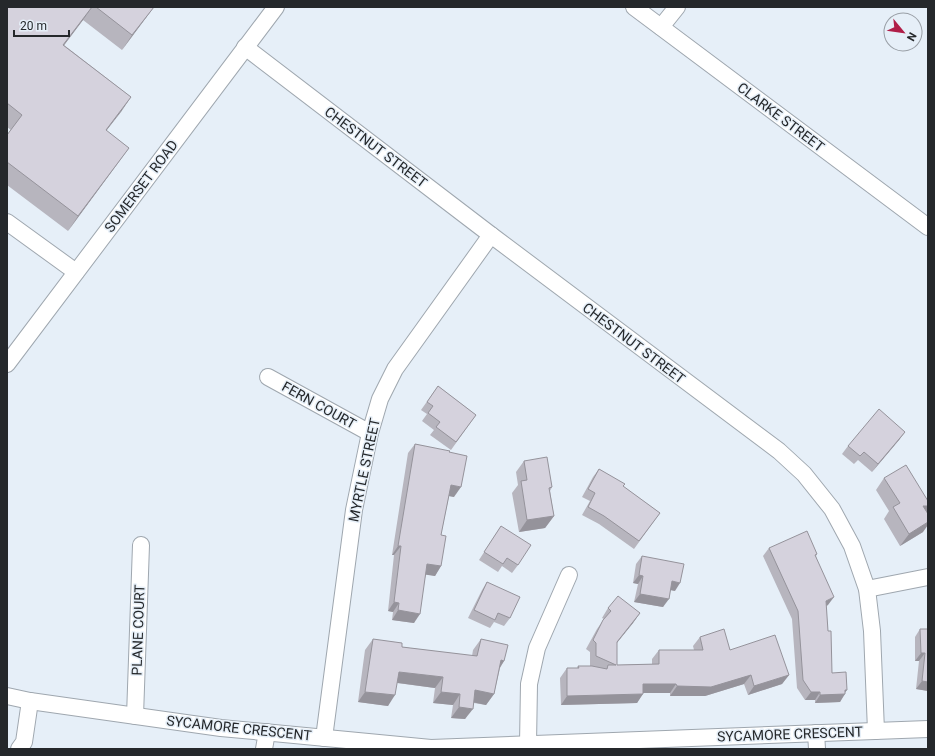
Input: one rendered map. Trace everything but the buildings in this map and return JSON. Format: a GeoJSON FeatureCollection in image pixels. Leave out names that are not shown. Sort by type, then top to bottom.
{"type":"FeatureCollection","features":[{"type":"Feature","properties":{"kind":"street","name":"SOMERSET ROAD"},"geometry":{"type":"LineString","coordinates":[[7,364],[276,7]]}},
{"type":"Feature","properties":{"kind":"street","name":"CLARKE STREET"},"geometry":{"type":"LineString","coordinates":[[634,7],[928,227]]}},
{"type":"Feature","properties":{"kind":"street"},"geometry":{"type":"LineString","coordinates":[[661,27],[677,7]]}},
{"type":"Feature","properties":{"kind":"street","name":"CHESTNUT STREET"},"geometry":{"type":"LineString","coordinates":[[245,47],[779,451],[804,474],[836,516],[852,546],[867,589],[872,631],[876,731]]}},
{"type":"Feature","properties":{"kind":"street"},"geometry":{"type":"LineString","coordinates":[[7,222],[76,272]]}},
{"type":"Feature","properties":{"kind":"street","name":"MYRTLE STREET"},"geometry":{"type":"LineString","coordinates":[[324,738],[354,510],[370,433],[380,399],[395,369],[492,235]]}},
{"type":"Feature","properties":{"kind":"street","name":"FERN COURT"},"geometry":{"type":"LineString","coordinates":[[268,377],[370,433]]}},
{"type":"Feature","properties":{"kind":"street","name":"PLANE COURT"},"geometry":{"type":"LineString","coordinates":[[135,716],[141,544]]}},
{"type":"Feature","properties":{"kind":"street"},"geometry":{"type":"LineString","coordinates":[[528,744],[529,684],[537,648],[569,574]]}},
{"type":"Feature","properties":{"kind":"street"},"geometry":{"type":"LineString","coordinates":[[867,589],[928,577]]}},
{"type":"Feature","properties":{"kind":"street","name":"SYCAMORE CRESCENT"},"geometry":{"type":"LineString","coordinates":[[7,696],[30,701],[221,728],[431,748],[528,744],[586,746],[816,733],[928,729]]}},
{"type":"Feature","properties":{"kind":"street"},"geometry":{"type":"LineString","coordinates":[[19,749],[24,742],[30,701]]}},
{"type":"Feature","properties":{"kind":"street"},"geometry":{"type":"LineString","coordinates":[[264,749],[267,732]]}},
{"type":"Feature","properties":{"kind":"street"},"geometry":{"type":"LineString","coordinates":[[816,733],[817,749]]}}]}
